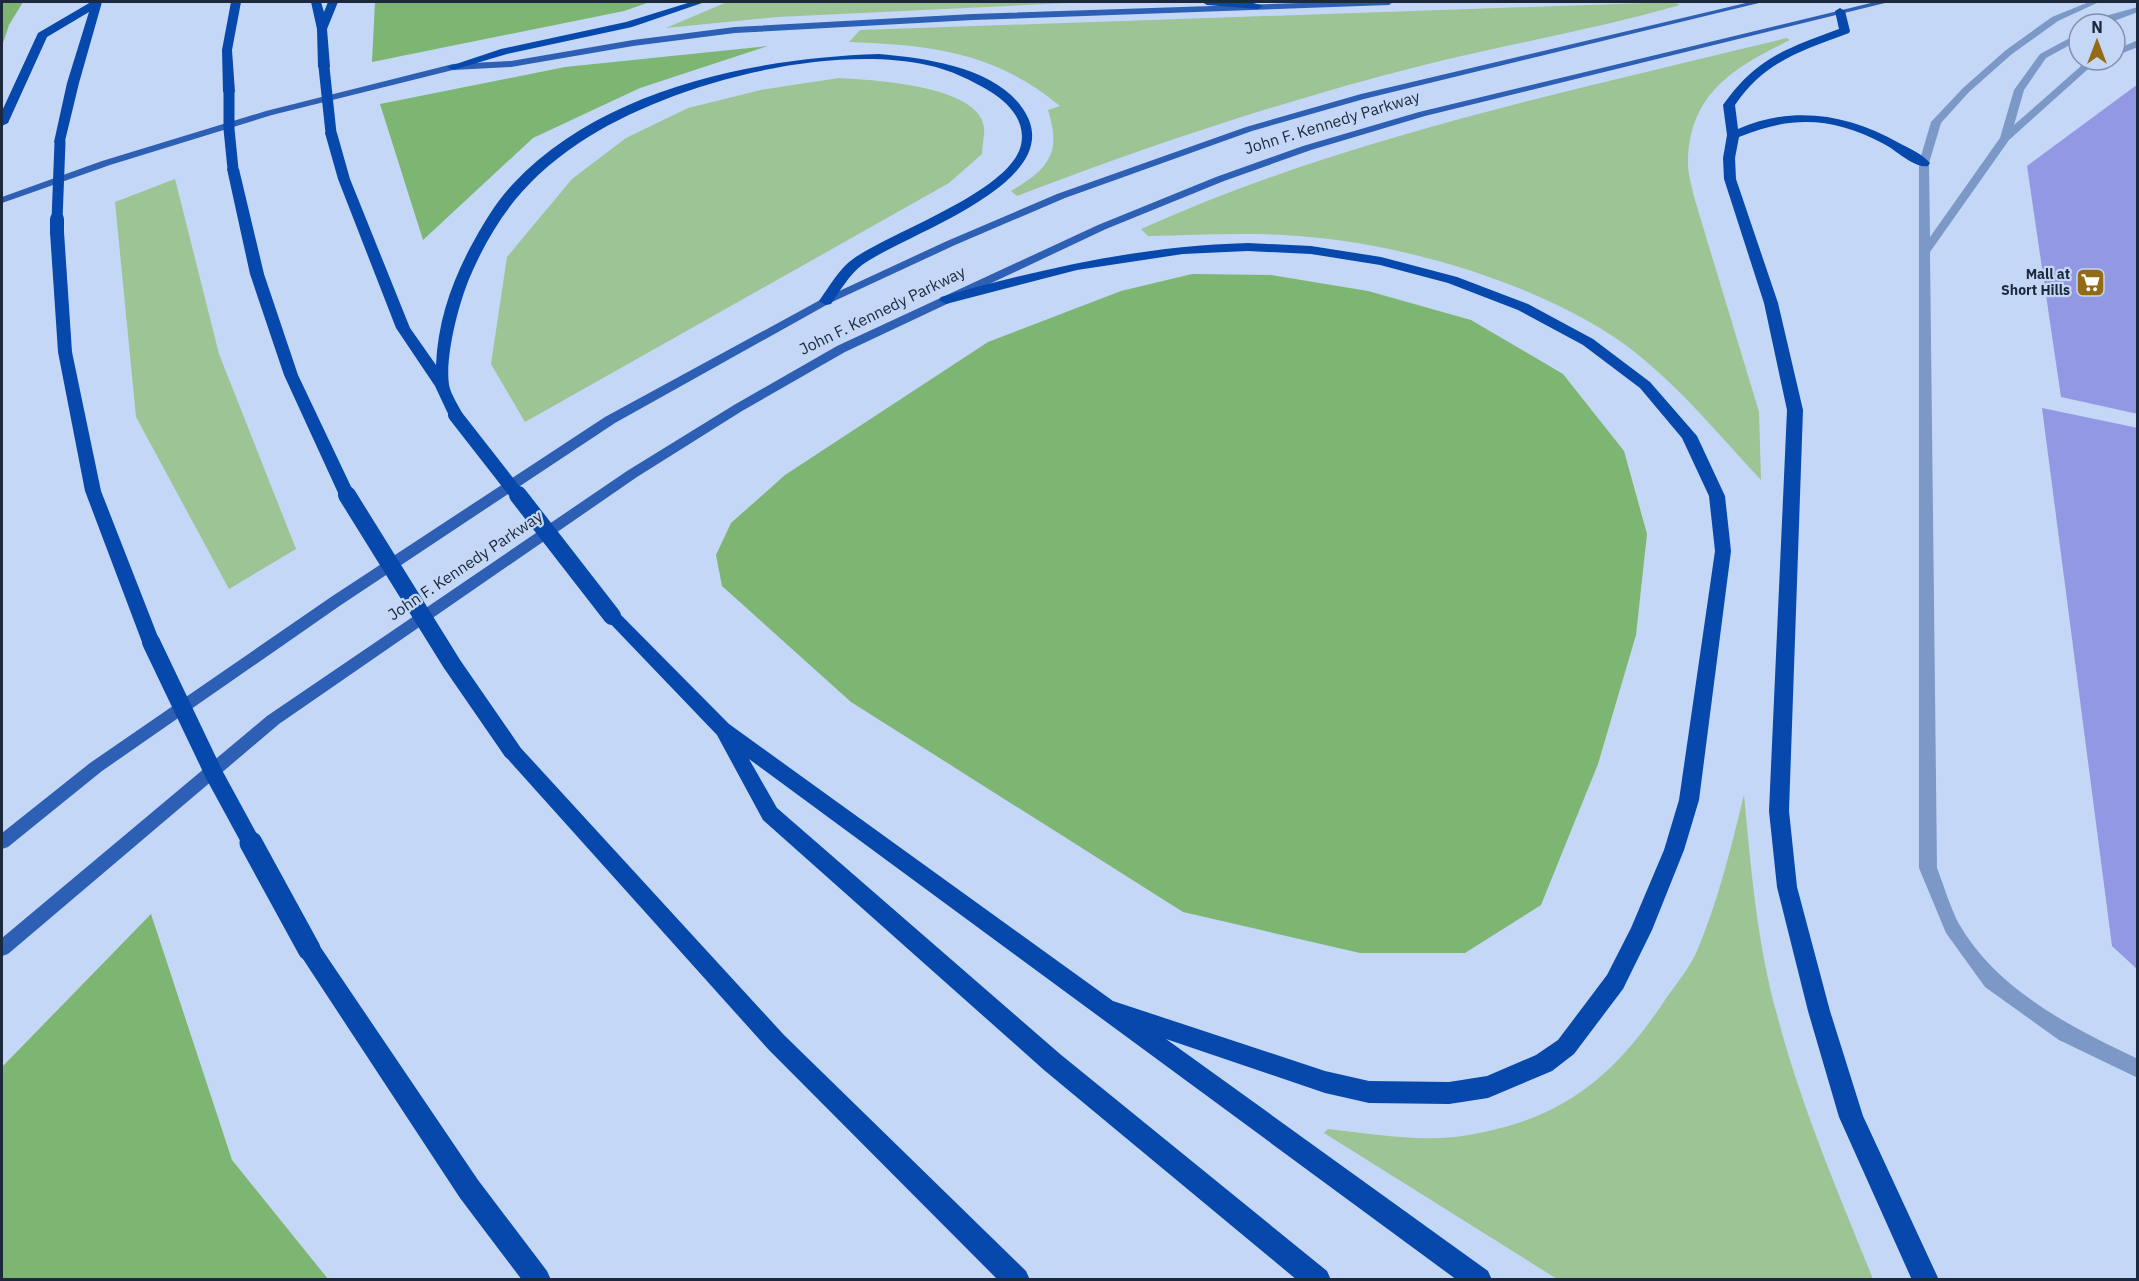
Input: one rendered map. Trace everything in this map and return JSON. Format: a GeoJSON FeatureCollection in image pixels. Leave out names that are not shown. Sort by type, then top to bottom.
{"type":"FeatureCollection","features":[{"type":"Feature","properties":{"kind":"highway"},"geometry":{"type":"LineString","coordinates":[[2,123],[42,35],[96,2]]}},
{"type":"Feature","properties":{"kind":"highway"},"geometry":{"type":"LineString","coordinates":[[96,2],[73,83],[60,142],[57,232],[65,352],[93,491],[151,642],[215,776],[309,949],[470,1189],[538,1280]]}},
{"type":"Feature","properties":{"kind":"highway"},"geometry":{"type":"LineString","coordinates":[[236,2],[227,50],[229,129],[233,169],[256,274],[291,375],[347,495],[452,664],[512,751],[776,1042],[1017,1280]]}},
{"type":"Feature","properties":{"kind":"highway"},"geometry":{"type":"LineString","coordinates":[[316,2],[322,29],[332,133],[344,179],[403,328],[442,386],[455,415],[612,616],[722,729],[1479,1280]]}},
{"type":"Feature","properties":{"kind":"highway"},"geometry":{"type":"LineString","coordinates":[[322,29],[333,2]]}},
{"type":"Feature","properties":{"kind":"highway"},"geometry":{"type":"LineString","coordinates":[[453,67],[505,51],[628,25],[700,2]]}},
{"type":"Feature","properties":{"kind":"highway"},"geometry":{"type":"LineString","coordinates":[[1207,2],[1258,6]]}},
{"type":"Feature","properties":{"kind":"highway"},"geometry":{"type":"LineString","coordinates":[[1840,10],[1845,31],[1784,55],[1749,79],[1729,105],[1733,135],[1729,158],[1730,179],[1771,303],[1795,410],[1779,811],[1787,887],[1819,1011],[1851,1117],[1926,1280]]}},
{"type":"Feature","properties":{"kind":"highway"},"geometry":{"type":"LineString","coordinates":[[442,386],[444,346],[453,302],[497,214],[517,187],[551,157],[578,138],[615,117],[672,93],[760,68],[814,60],[857,57],[906,59],[948,68],[996,88],[1014,103],[1024,120],[1029,138],[1023,155],[1013,168],[998,183],[967,202],[855,264],[826,301]]}},
{"type":"Feature","properties":{"kind":"highway"},"geometry":{"type":"LineString","coordinates":[[1733,135],[1762,123],[1787,118],[1834,120],[1876,133],[1924,163]]}},
{"type":"Feature","properties":{"kind":"highway"},"geometry":{"type":"LineString","coordinates":[[946,300],[1076,266],[1129,257],[1213,249],[1248,247],[1307,249],[1410,268],[1469,285],[1519,304],[1560,324],[1618,362],[1645,385],[1682,428],[1703,462],[1717,496],[1722,523],[1723,551],[1689,800],[1674,850],[1641,930],[1615,982],[1566,1047],[1544,1063],[1488,1087],[1449,1093],[1369,1092],[1325,1082],[1102,1007]]}},
{"type":"Feature","properties":{"kind":"highway"},"geometry":{"type":"LineString","coordinates":[[722,729],[770,814],[1052,1062],[1318,1280]]}},
{"type":"Feature","properties":{"kind":"main road"},"geometry":{"type":"LineString","coordinates":[[2,200],[106,163],[269,113],[453,67],[511,64],[633,43],[735,30],[973,16],[1389,2]]}},
{"type":"Feature","properties":{"kind":"main road","name":"John F. Kennedy Parkway"},"geometry":{"type":"LineString","coordinates":[[2,842],[96,767],[240,667],[610,420],[826,301],[951,243],[1061,196],[1249,129],[1362,97],[1760,2]]}},
{"type":"Feature","properties":{"kind":"main road","name":"John F. Kennedy Parkway"},"geometry":{"type":"LineString","coordinates":[[2,948],[283,713],[632,474],[738,408],[841,349],[1113,223],[1220,178],[1307,148],[1422,114],[1840,10],[1885,2]]}},
{"type":"Feature","properties":{"kind":"lane"},"geometry":{"type":"LineString","coordinates":[[2095,2],[2055,19],[2009,52],[1966,90],[1936,122],[1924,163],[1928,868],[1952,928],[1992,981],[2066,1034],[2138,1069]]}},
{"type":"Feature","properties":{"kind":"lane"},"geometry":{"type":"LineString","coordinates":[[2005,138],[2019,90],[2043,56],[2067,43]]}},
{"type":"Feature","properties":{"kind":"lane"},"geometry":{"type":"LineString","coordinates":[[1924,253],[2005,138],[2079,72]]}},
{"type":"Feature","properties":{"kind":"green space"},"geometry":{"type":"Polygon","coordinates":[[[2,2],[23,2],[9,25],[2,46],[2,2]]]}},
{"type":"Feature","properties":{"kind":"green space"},"geometry":{"type":"Polygon","coordinates":[[[375,2],[650,2],[624,11],[372,62],[375,2]]]}},
{"type":"Feature","properties":{"kind":"green space"},"geometry":{"type":"Polygon","coordinates":[[[727,2],[1091,2],[777,17],[666,28],[727,2]]]}},
{"type":"Feature","properties":{"kind":"green space"},"geometry":{"type":"Polygon","coordinates":[[[1674,2],[1680,5],[1617,22],[1424,65],[1269,108],[1168,141],[1017,196],[1011,191],[1034,175],[1049,159],[1053,138],[1048,110],[1060,106],[1036,88],[1011,74],[961,55],[935,49],[849,42],[860,30],[1674,2]]]}},
{"type":"Feature","properties":{"kind":"green space"},"geometry":{"type":"Polygon","coordinates":[[[1787,38],[1790,40],[1750,61],[1733,73],[1706,101],[1696,119],[1690,140],[1688,164],[1694,197],[1759,412],[1761,480],[1672,384],[1632,350],[1577,315],[1501,281],[1419,256],[1337,240],[1260,234],[1148,236],[1141,229],[1218,197],[1378,142],[1541,97],[1787,38]]]}},
{"type":"Feature","properties":{"kind":"green space"},"geometry":{"type":"Polygon","coordinates":[[[768,46],[640,88],[533,138],[423,240],[380,104],[565,67],[768,46]]]}},
{"type":"Feature","properties":{"kind":"green space"},"geometry":{"type":"Polygon","coordinates":[[[839,78],[898,83],[944,94],[964,102],[978,113],[984,127],[982,154],[949,183],[525,422],[491,364],[507,257],[572,179],[626,138],[688,108],[761,90],[839,78]]]}},
{"type":"Feature","properties":{"kind":"green space"},"geometry":{"type":"Polygon","coordinates":[[[175,179],[219,354],[296,549],[229,589],[136,417],[115,202],[175,179]]]}},
{"type":"Feature","properties":{"kind":"green space"},"geometry":{"type":"Polygon","coordinates":[[[1192,274],[1271,275],[1368,291],[1471,320],[1563,374],[1624,451],[1647,534],[1636,635],[1598,764],[1541,905],[1465,953],[1360,953],[1183,912],[851,702],[722,586],[716,555],[731,523],[785,475],[988,342],[1121,291],[1192,274]]]}},
{"type":"Feature","properties":{"kind":"green space"},"geometry":{"type":"Polygon","coordinates":[[[1744,795],[1752,878],[1764,961],[1777,1015],[1809,1116],[1873,1279],[1557,1279],[1324,1133],[1328,1129],[1416,1138],[1469,1135],[1503,1128],[1533,1118],[1584,1090],[1627,1050],[1694,957],[1718,894],[1744,795]]]}},
{"type":"Feature","properties":{"kind":"green space"},"geometry":{"type":"Polygon","coordinates":[[[151,914],[232,1160],[328,1279],[2,1279],[2,1067],[151,914]]]}},
{"type":"Feature","properties":{"kind":"building","name":"Mall at Short Hills"},"geometry":{"type":"Polygon","coordinates":[[[2138,84],[2138,414],[2061,397],[2027,166],[2138,84]]]}},
{"type":"Feature","properties":{"kind":"building"},"geometry":{"type":"Polygon","coordinates":[[[2042,408],[2138,428],[2138,970],[2112,946],[2042,408]]]}},
{"type":"Feature","properties":{"kind":"place","name":"Mall at Short Hills"},"geometry":{"type":"Point","coordinates":[2091,282]}}]}
